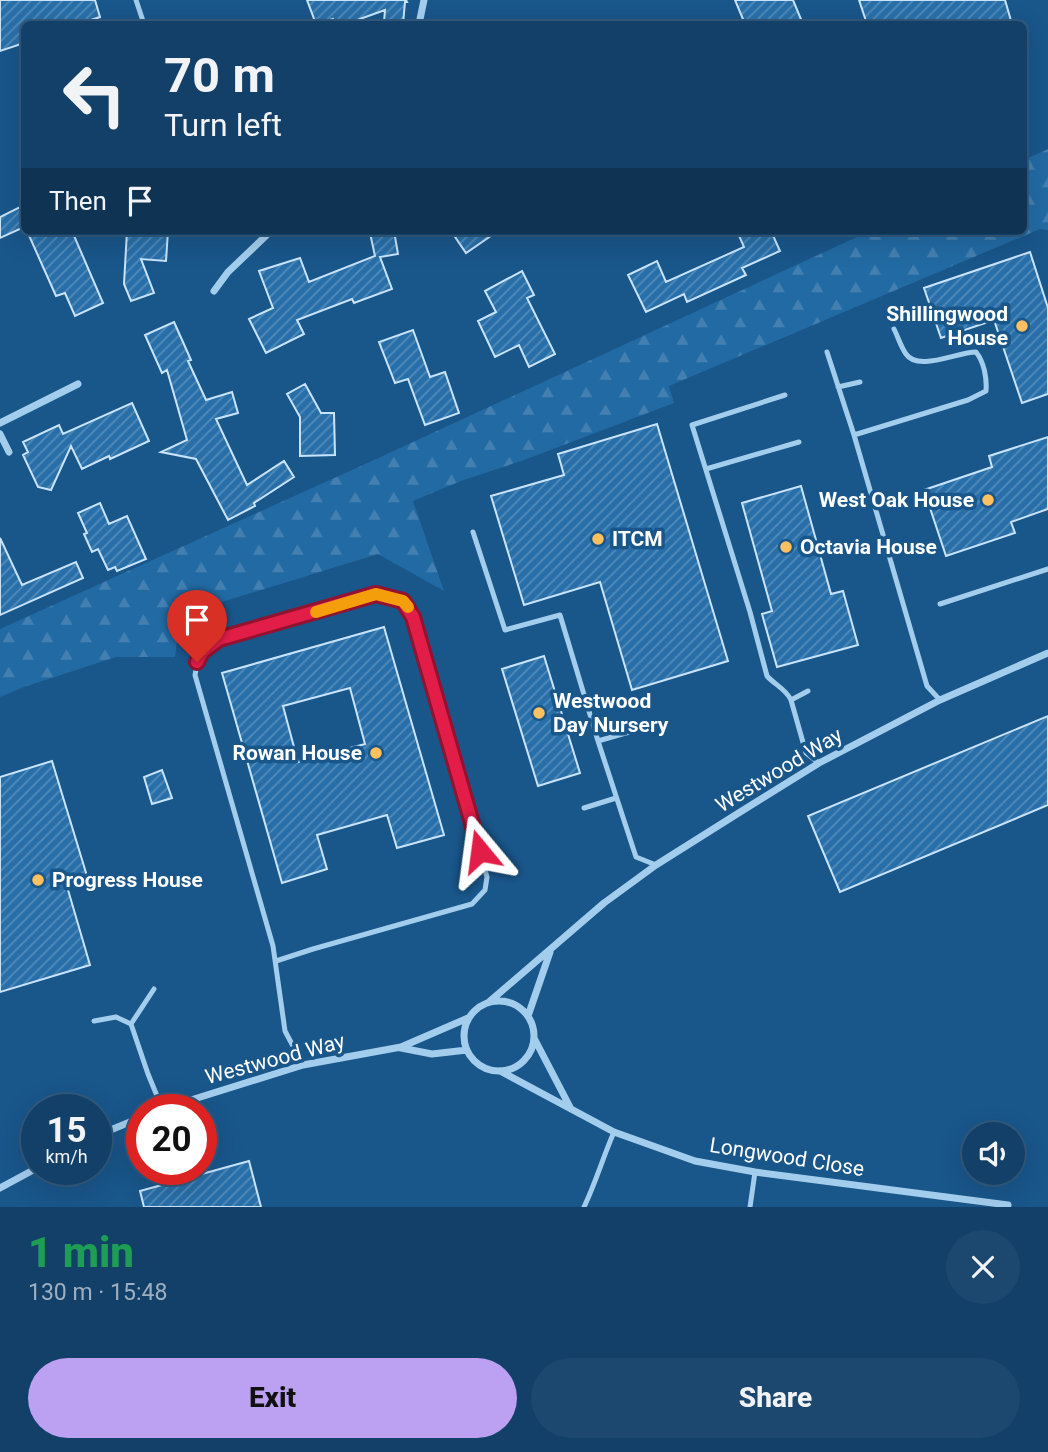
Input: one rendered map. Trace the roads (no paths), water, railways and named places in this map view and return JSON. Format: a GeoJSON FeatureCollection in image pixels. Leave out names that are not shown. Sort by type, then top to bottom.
{"type":"FeatureCollection","features":[{"type":"Feature","properties":{"kind":"street"},"geometry":{"type":"LineString","coordinates":[[420,21],[424,0]]}},
{"type":"Feature","properties":{"kind":"street"},"geometry":{"type":"LineString","coordinates":[[214,291],[228,272],[267,235]]}},
{"type":"Feature","properties":{"kind":"street"},"geometry":{"type":"LineString","coordinates":[[0,423],[78,384]]}},
{"type":"Feature","properties":{"kind":"street"},"geometry":{"type":"LineString","coordinates":[[0,434],[9,452]]}},
{"type":"Feature","properties":{"kind":"street","name":"Westwood Way"},"geometry":{"type":"LineString","coordinates":[[489,1002],[604,903],[656,865],[819,764],[940,700],[1048,653]]}},
{"type":"Feature","properties":{"kind":"street","name":"Westwood Way"},"geometry":{"type":"LineString","coordinates":[[528,1016],[550,952]]}},
{"type":"Feature","properties":{"kind":"street"},"geometry":{"type":"LineString","coordinates":[[489,1002],[512,1003],[528,1016],[533,1027],[531,1050],[520,1064],[511,1069],[488,1069],[471,1058],[467,1050],[465,1034],[468,1018],[476,1009],[489,1002]]}},
{"type":"Feature","properties":{"kind":"street","name":"Westwood Way"},"geometry":{"type":"LineString","coordinates":[[209,1094],[303,1065],[401,1047],[468,1018]]}},
{"type":"Feature","properties":{"kind":"street"},"geometry":{"type":"LineString","coordinates":[[534,1038],[571,1110]]}},
{"type":"Feature","properties":{"kind":"street","name":"Westwood Way"},"geometry":{"type":"LineString","coordinates":[[401,1047],[432,1054],[467,1050]]}},
{"type":"Feature","properties":{"kind":"street","name":"Longwood Close"},"geometry":{"type":"LineString","coordinates":[[500,1071],[614,1132],[695,1161],[755,1172],[1008,1205]]}},
{"type":"Feature","properties":{"kind":"street"},"geometry":{"type":"LineString","coordinates":[[0,1188],[21,1177]]}},
{"type":"Feature","properties":{"kind":"lane"},"geometry":{"type":"LineString","coordinates":[[136,0],[143,21]]}},
{"type":"Feature","properties":{"kind":"lane"},"geometry":{"type":"LineString","coordinates":[[854,435],[968,400],[986,391],[987,383],[976,352],[919,363],[906,354],[894,328]]}},
{"type":"Feature","properties":{"kind":"lane"},"geometry":{"type":"LineString","coordinates":[[827,352],[927,686],[940,700]]}},
{"type":"Feature","properties":{"kind":"lane"},"geometry":{"type":"LineString","coordinates":[[838,387],[860,382]]}},
{"type":"Feature","properties":{"kind":"lane"},"geometry":{"type":"LineString","coordinates":[[785,395],[692,425],[767,676],[788,694],[806,753],[819,764]]}},
{"type":"Feature","properties":{"kind":"lane"},"geometry":{"type":"LineString","coordinates":[[706,469],[799,442]]}},
{"type":"Feature","properties":{"kind":"lane"},"geometry":{"type":"LineString","coordinates":[[473,531],[505,629],[560,615],[636,856],[656,865]]}},
{"type":"Feature","properties":{"kind":"lane"},"geometry":{"type":"LineString","coordinates":[[940,604],[1048,569]]}},
{"type":"Feature","properties":{"kind":"lane"},"geometry":{"type":"LineString","coordinates":[[276,961],[313,948],[472,904],[485,890],[487,877],[413,617],[403,601],[376,594],[219,639],[202,652],[197,662],[195,675],[276,961],[285,1031],[303,1065]]}},
{"type":"Feature","properties":{"kind":"lane"},"geometry":{"type":"LineString","coordinates":[[791,700],[808,691]]}},
{"type":"Feature","properties":{"kind":"lane"},"geometry":{"type":"LineString","coordinates":[[598,741],[643,728]]}},
{"type":"Feature","properties":{"kind":"lane"},"geometry":{"type":"LineString","coordinates":[[584,808],[616,798]]}},
{"type":"Feature","properties":{"kind":"lane"},"geometry":{"type":"LineString","coordinates":[[131,1024],[154,989]]}},
{"type":"Feature","properties":{"kind":"lane"},"geometry":{"type":"LineString","coordinates":[[94,1021],[116,1017],[131,1024],[155,1094]]}},
{"type":"Feature","properties":{"kind":"lane"},"geometry":{"type":"LineString","coordinates":[[584,1207],[614,1132]]}},
{"type":"Feature","properties":{"kind":"lane"},"geometry":{"type":"LineString","coordinates":[[750,1207],[755,1172]]}},
{"type":"Feature","properties":{"kind":"place","name":"Shillingwood House"},"geometry":{"type":"Point","coordinates":[1022,326]}},
{"type":"Feature","properties":{"kind":"place","name":"West Oak House"},"geometry":{"type":"Point","coordinates":[988,500]}},
{"type":"Feature","properties":{"kind":"place","name":"ITCM"},"geometry":{"type":"Point","coordinates":[598,539]}},
{"type":"Feature","properties":{"kind":"place","name":"Octavia House"},"geometry":{"type":"Point","coordinates":[786,547]}},
{"type":"Feature","properties":{"kind":"place","name":"Westwood Day Nursery"},"geometry":{"type":"Point","coordinates":[539,713]}},
{"type":"Feature","properties":{"kind":"place","name":"Rowan House"},"geometry":{"type":"Point","coordinates":[376,753]}},
{"type":"Feature","properties":{"kind":"place","name":"Progress House"},"geometry":{"type":"Point","coordinates":[38,880]}}]}
